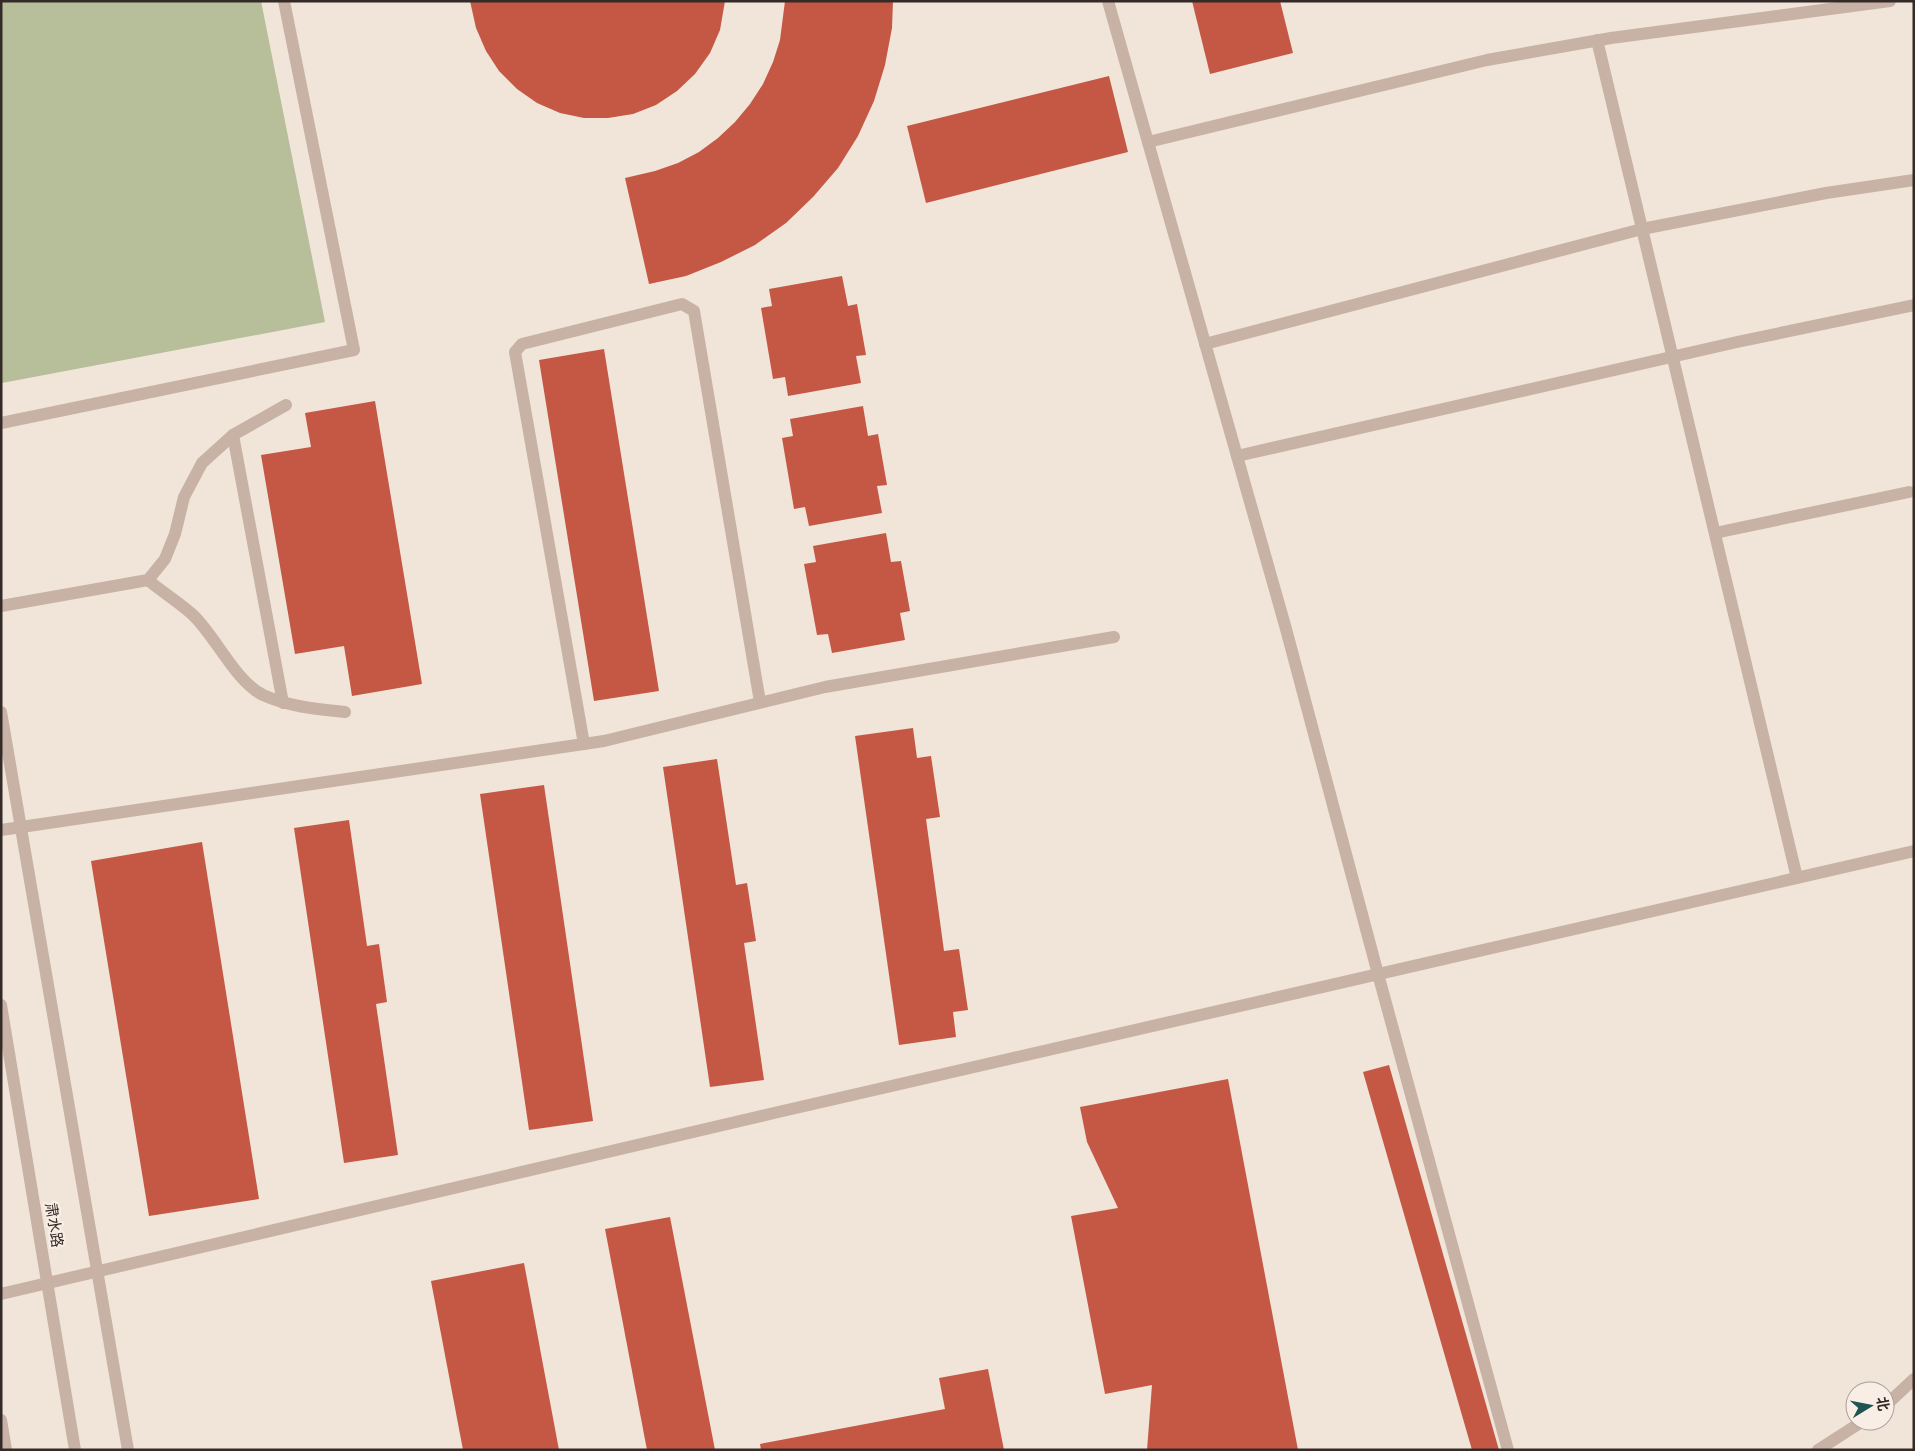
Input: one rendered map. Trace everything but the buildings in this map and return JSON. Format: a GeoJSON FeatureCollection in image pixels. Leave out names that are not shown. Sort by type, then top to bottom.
{"type":"FeatureCollection","features":[{"type":"Feature","properties":{"kind":"street"},"geometry":{"type":"LineString","coordinates":[[1,423],[354,350],[284,1]]}},
{"type":"Feature","properties":{"kind":"street"},"geometry":{"type":"LineString","coordinates":[[1108,1],[1289,638],[1378,974],[1508,1450]]}},
{"type":"Feature","properties":{"kind":"street"},"geometry":{"type":"LineString","coordinates":[[1148,142],[1487,60],[1597,40],[1890,1]]}},
{"type":"Feature","properties":{"kind":"street"},"geometry":{"type":"LineString","coordinates":[[1597,40],[1797,878]]}},
{"type":"Feature","properties":{"kind":"street"},"geometry":{"type":"LineString","coordinates":[[1205,344],[1642,229],[1826,193],[1914,180]]}},
{"type":"Feature","properties":{"kind":"street"},"geometry":{"type":"LineString","coordinates":[[584,744],[515,352],[522,344],[682,304],[694,310],[760,702]]}},
{"type":"Feature","properties":{"kind":"street"},"geometry":{"type":"LineString","coordinates":[[1237,456],[1673,357],[1914,305]]}},
{"type":"Feature","properties":{"kind":"street"},"geometry":{"type":"LineString","coordinates":[[1,606],[148,580],[165,559],[175,534],[184,497],[202,463],[233,434],[286,406]]}},
{"type":"Feature","properties":{"kind":"street"},"geometry":{"type":"LineString","coordinates":[[233,434],[283,702]]}},
{"type":"Feature","properties":{"kind":"street"},"geometry":{"type":"LineString","coordinates":[[1715,533],[1909,492]]}},
{"type":"Feature","properties":{"kind":"street"},"geometry":{"type":"LineString","coordinates":[[148,580],[193,616],[216,642],[240,676],[261,694],[290,706],[345,712]]}},
{"type":"Feature","properties":{"kind":"street"},"geometry":{"type":"LineString","coordinates":[[1,830],[604,741],[825,687],[1114,637]]}},
{"type":"Feature","properties":{"kind":"street"},"geometry":{"type":"LineString","coordinates":[[1,712],[128,1450]]}},
{"type":"Feature","properties":{"kind":"street"},"geometry":{"type":"LineString","coordinates":[[1,1294],[1378,974],[1914,852]]}},
{"type":"Feature","properties":{"kind":"street","name":"肃水路"},"geometry":{"type":"LineString","coordinates":[[1,1005],[75,1450]]}},
{"type":"Feature","properties":{"kind":"street"},"geometry":{"type":"LineString","coordinates":[[1895,1396],[1914,1378]]}},
{"type":"Feature","properties":{"kind":"street"},"geometry":{"type":"LineString","coordinates":[[1,1420],[6,1450]]}},
{"type":"Feature","properties":{"kind":"street"},"geometry":{"type":"LineString","coordinates":[[1818,1450],[1847,1431]]}},
{"type":"Feature","properties":{"kind":"green space"},"geometry":{"type":"Polygon","coordinates":[[[1,1],[261,1],[325,322],[2,383],[1,1]]]}}]}
